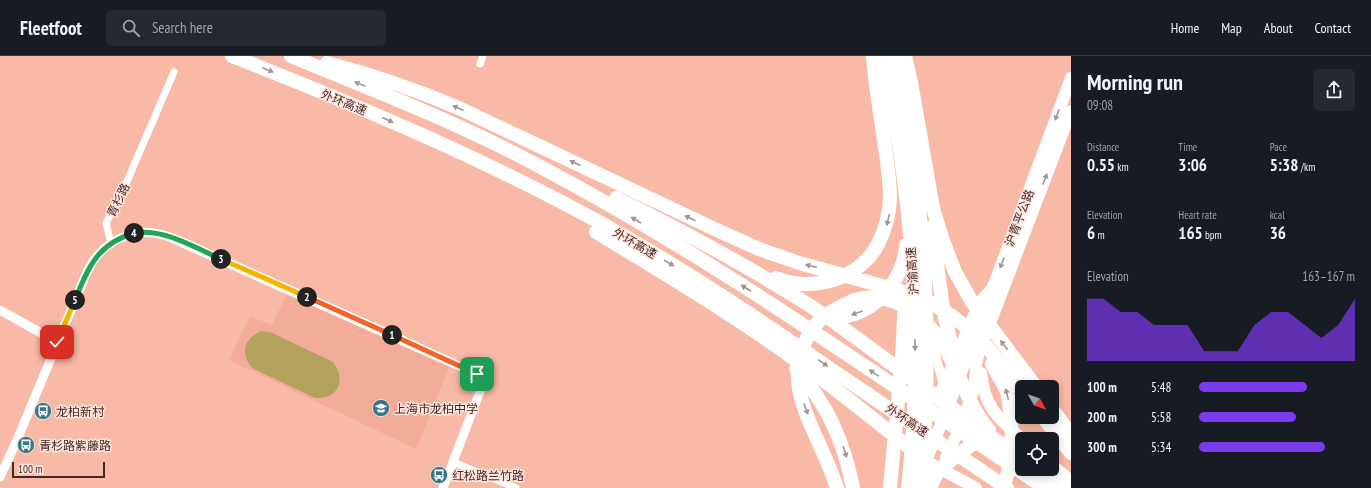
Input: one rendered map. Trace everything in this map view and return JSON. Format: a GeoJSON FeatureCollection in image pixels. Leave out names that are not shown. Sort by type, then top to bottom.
{"type":"FeatureCollection","features":[{"type":"Feature","properties":{"kind":"highway","name":"外环高速"},"geometry":{"type":"LineString","coordinates":[[232,56],[383,118],[475,158],[623,248],[763,330],[959,455],[1007,488]]}},
{"type":"Feature","properties":{"kind":"highway","name":"外环高速"},"geometry":{"type":"LineString","coordinates":[[291,56],[448,121],[534,163],[617,208],[707,262],[779,309],[1045,488]]}},
{"type":"Feature","properties":{"kind":"highway"},"geometry":{"type":"LineString","coordinates":[[299,56],[376,76],[422,92],[759,249],[799,263],[925,299],[952,316],[980,338],[1015,381]]}},
{"type":"Feature","properties":{"kind":"highway"},"geometry":{"type":"LineString","coordinates":[[718,251],[786,282],[803,285],[820,284],[834,280],[852,272],[868,260],[885,232],[891,203],[873,56]]}},
{"type":"Feature","properties":{"kind":"highway"},"geometry":{"type":"LineString","coordinates":[[905,56],[933,208],[942,238],[955,272],[972,302],[1031,380]]}},
{"type":"Feature","properties":{"kind":"highway"},"geometry":{"type":"LineString","coordinates":[[829,318],[852,315],[877,303],[897,276],[906,247],[882,81],[888,57]]}},
{"type":"Feature","properties":{"kind":"highway","name":"沪渝高速"},"geometry":{"type":"LineString","coordinates":[[888,57],[908,218],[914,305],[914,411],[919,487]]}},
{"type":"Feature","properties":{"kind":"highway","name":"沪渝高速"},"geometry":{"type":"LineString","coordinates":[[888,57],[914,163],[921,232],[926,312],[926,412],[919,487]]}},
{"type":"Feature","properties":{"kind":"highway"},"geometry":{"type":"LineString","coordinates":[[448,121],[536,159],[641,210],[784,288],[945,394],[964,417],[1015,454]]}},
{"type":"Feature","properties":{"kind":"highway"},"geometry":{"type":"LineString","coordinates":[[927,179],[932,231],[943,309],[962,383]]}},
{"type":"Feature","properties":{"kind":"highway"},"geometry":{"type":"LineString","coordinates":[[890,488],[902,356],[908,218]]}},
{"type":"Feature","properties":{"kind":"highway"},"geometry":{"type":"LineString","coordinates":[[945,394],[980,304],[992,290]]}},
{"type":"Feature","properties":{"kind":"highway"},"geometry":{"type":"LineString","coordinates":[[837,488],[805,409],[799,388],[799,368],[801,352],[808,336],[820,320],[834,310],[855,300],[880,298],[893,301],[905,305],[917,315],[934,332],[946,350],[974,408],[987,428],[1015,458]]}},
{"type":"Feature","properties":{"kind":"highway"},"geometry":{"type":"LineString","coordinates":[[952,316],[977,342],[993,365],[1007,391],[1012,416],[1012,442],[1008,472],[1002,488],[959,455]]}},
{"type":"Feature","properties":{"kind":"highway"},"geometry":{"type":"LineString","coordinates":[[763,330],[807,381],[831,419],[846,457],[853,488]]}},
{"type":"Feature","properties":{"kind":"highway"},"geometry":{"type":"LineString","coordinates":[[763,330],[921,458]]}},
{"type":"Feature","properties":{"kind":"highway"},"geometry":{"type":"LineString","coordinates":[[881,488],[902,356]]}},
{"type":"Feature","properties":{"kind":"highway"},"geometry":{"type":"LineString","coordinates":[[1059,418],[1071,434]]}},
{"type":"Feature","properties":{"kind":"highway"},"geometry":{"type":"LineString","coordinates":[[1048,424],[1071,453]]}},
{"type":"Feature","properties":{"kind":"highway"},"geometry":{"type":"LineString","coordinates":[[919,487],[987,433]]}},
{"type":"Feature","properties":{"kind":"highway"},"geometry":{"type":"LineString","coordinates":[[1040,476],[1056,488]]}},
{"type":"Feature","properties":{"kind":"highway"},"geometry":{"type":"LineString","coordinates":[[1047,476],[1065,488]]}},
{"type":"Feature","properties":{"kind":"main road","name":"沪青平公路"},"geometry":{"type":"LineString","coordinates":[[919,487],[921,458],[945,394],[959,394],[967,378],[967,357],[1071,78]]}},
{"type":"Feature","properties":{"kind":"main road","name":"沪青平公路"},"geometry":{"type":"LineString","coordinates":[[940,469],[964,417],[975,386],[976,364],[979,352],[1071,111]]}},
{"type":"Feature","properties":{"kind":"main road","name":"沪青平公路"},"geometry":{"type":"LineString","coordinates":[[986,333],[981,372],[986,397],[992,410],[999,419],[1015,433]]}},
{"type":"Feature","properties":{"kind":"main road"},"geometry":{"type":"LineString","coordinates":[[921,458],[976,488]]}},
{"type":"Feature","properties":{"kind":"main road"},"geometry":{"type":"LineString","coordinates":[[1059,471],[1071,482]]}},
{"type":"Feature","properties":{"kind":"street"},"geometry":{"type":"LineString","coordinates":[[480,64],[483,56]]}},
{"type":"Feature","properties":{"kind":"street"},"geometry":{"type":"LineString","coordinates":[[905,56],[930,223],[945,394]]}},
{"type":"Feature","properties":{"kind":"street"},"geometry":{"type":"LineString","coordinates":[[888,57],[911,195],[925,313],[945,394]]}},
{"type":"Feature","properties":{"kind":"street","name":"青杉路"},"geometry":{"type":"LineString","coordinates":[[111,243],[106,223],[118,200],[174,72]]}},
{"type":"Feature","properties":{"kind":"street"},"geometry":{"type":"LineString","coordinates":[[0,477],[17,440],[89,267],[100,251],[111,243],[139,232],[150,232],[167,236],[471,370],[479,376],[482,386],[443,488]]}},
{"type":"Feature","properties":{"kind":"street"},"geometry":{"type":"LineString","coordinates":[[0,310],[57,342]]}},
{"type":"Feature","properties":{"kind":"street"},"geometry":{"type":"LineString","coordinates":[[453,462],[516,488]]}},
{"type":"Feature","properties":{"kind":"shaded area","name":"上海市龙柏中学"},"geometry":{"type":"Polygon","coordinates":[[[287,294],[449,367],[416,449],[229,360],[250,316],[272,325],[287,294]]]}},
{"type":"Feature","properties":{"kind":"shaded area"},"geometry":{"type":"Polygon","coordinates":[[[261,331],[270,332],[333,362],[339,375],[340,382],[338,387],[329,395],[315,398],[252,368],[246,357],[245,347],[250,338],[261,331]]]}},
{"type":"Feature","properties":{"kind":"place","name":"上海市龙柏中学"},"geometry":{"type":"Point","coordinates":[381,408]}},
{"type":"Feature","properties":{"kind":"place","name":"龙柏新村"},"geometry":{"type":"Point","coordinates":[43,411]}},
{"type":"Feature","properties":{"kind":"place","name":"青杉路紫藤路"},"geometry":{"type":"Point","coordinates":[26,445]}},
{"type":"Feature","properties":{"kind":"place","name":"红松路兰竹路"},"geometry":{"type":"Point","coordinates":[439,475]}},
{"type":"Feature","properties":{"kind":"route"},"geometry":{"type":"LineString","coordinates":[[57,342],[86,272],[100,251],[121,238],[139,232],[150,232],[167,236],[283,286],[477,374]]}}]}
